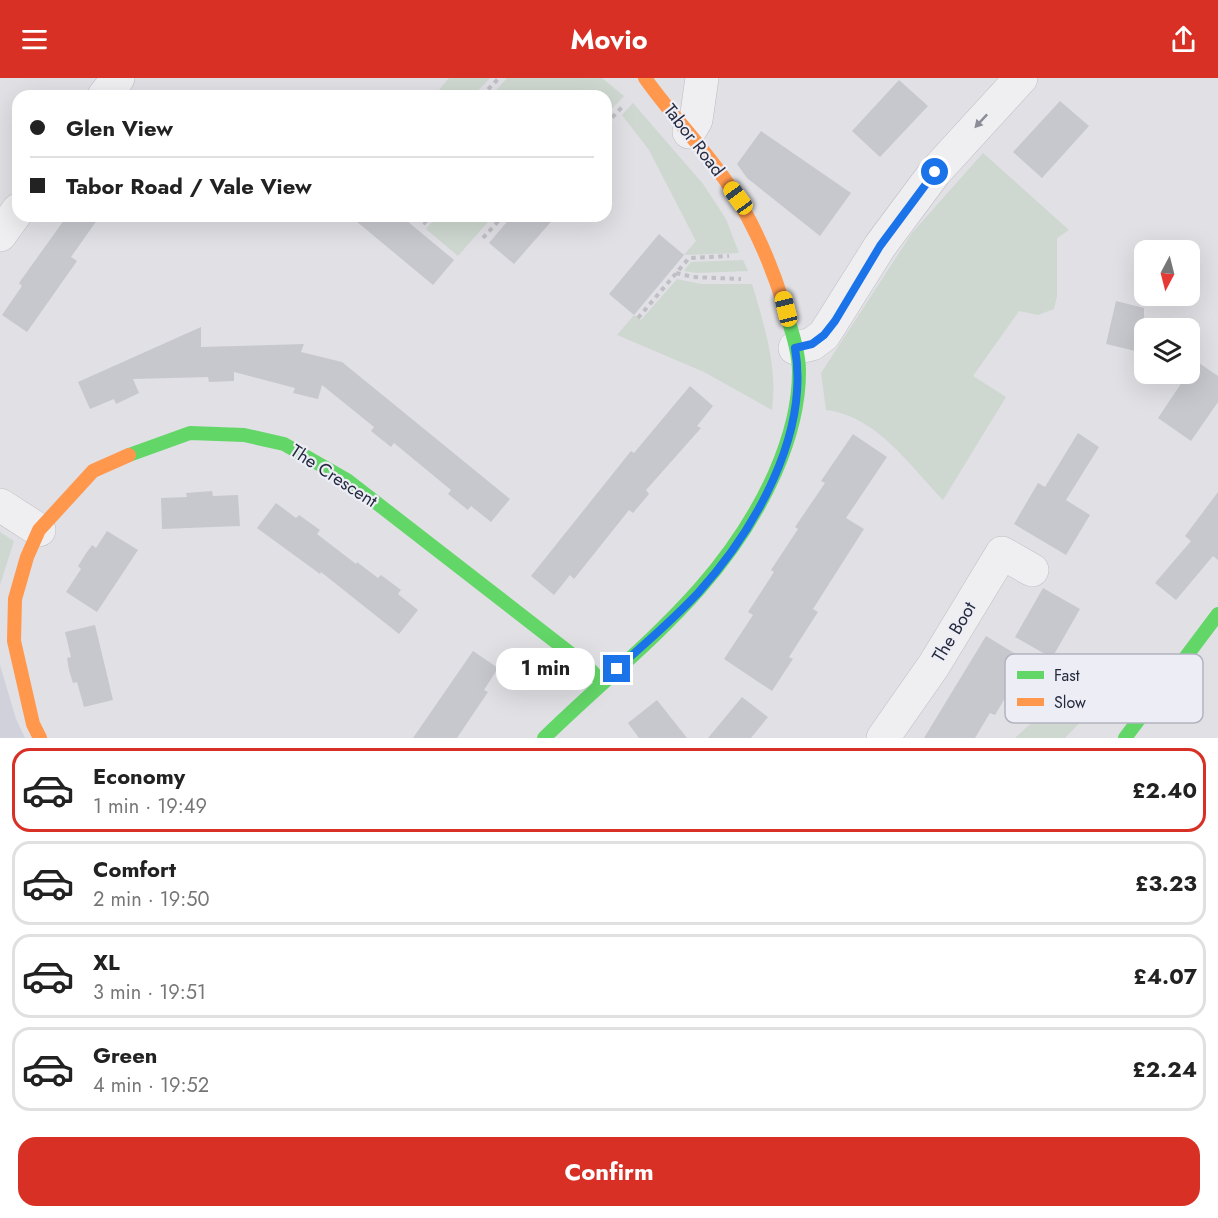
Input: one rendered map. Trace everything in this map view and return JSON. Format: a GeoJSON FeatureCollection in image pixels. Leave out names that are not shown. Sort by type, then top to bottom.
{"type":"FeatureCollection","features":[{"type":"Feature","properties":{"kind":"street"},"geometry":{"type":"LineString","coordinates":[[109,90],[118,78]]}},
{"type":"Feature","properties":{"kind":"street","name":"Tabor Road"},"geometry":{"type":"LineString","coordinates":[[544,738],[697,594],[725,560],[747,528],[771,481],[787,443],[795,408],[799,372],[795,348],[781,290],[764,247],[738,198],[645,78]]}},
{"type":"Feature","properties":{"kind":"street"},"geometry":{"type":"LineString","coordinates":[[689,132],[696,120],[702,78]]}},
{"type":"Feature","properties":{"kind":"street"},"geometry":{"type":"LineString","coordinates":[[795,348],[812,344],[824,335],[880,246],[935,172],[1021,78]]}},
{"type":"Feature","properties":{"kind":"street"},"geometry":{"type":"LineString","coordinates":[[0,234],[12,218]]}},
{"type":"Feature","properties":{"kind":"street","name":"The Crescent"},"geometry":{"type":"LineString","coordinates":[[40,738],[33,724],[14,641],[15,599],[27,557],[39,530],[93,471],[148,446],[190,433],[244,435],[284,444],[347,480],[588,667],[602,682]]}},
{"type":"Feature","properties":{"kind":"street"},"geometry":{"type":"LineString","coordinates":[[0,506],[39,530]]}},
{"type":"Feature","properties":{"kind":"street","name":"The Boot"},"geometry":{"type":"LineString","coordinates":[[884,738],[928,674],[1002,553],[1032,570]]}},
{"type":"Feature","properties":{"kind":"street"},"geometry":{"type":"LineString","coordinates":[[1188,654],[1218,614]]}},
{"type":"Feature","properties":{"kind":"street"},"geometry":{"type":"LineString","coordinates":[[1125,738],[1136,723]]}},
{"type":"Feature","properties":{"kind":"path"},"geometry":{"type":"LineString","coordinates":[[488,90],[499,78]]}},
{"type":"Feature","properties":{"kind":"path"},"geometry":{"type":"LineString","coordinates":[[483,238],[498,222]]}},
{"type":"Feature","properties":{"kind":"path"},"geometry":{"type":"LineString","coordinates":[[638,318],[689,258],[744,256],[764,247]]}},
{"type":"Feature","properties":{"kind":"path"},"geometry":{"type":"LineString","coordinates":[[676,273],[693,277],[741,279]]}},
{"type":"Feature","properties":{"kind":"shaded area"},"geometry":{"type":"Polygon","coordinates":[[[449,78],[490,78],[479,90],[439,90],[449,78]]]}},
{"type":"Feature","properties":{"kind":"shaded area"},"geometry":{"type":"Polygon","coordinates":[[[507,78],[602,78],[624,96],[612,109],[612,90],[496,90],[507,78]]]}},
{"type":"Feature","properties":{"kind":"shaded area"},"geometry":{"type":"Polygon","coordinates":[[[633,103],[703,184],[726,219],[739,253],[684,255],[696,241],[649,150],[622,115],[633,103]]]}},
{"type":"Feature","properties":{"kind":"shaded area"},"geometry":{"type":"Polygon","coordinates":[[[983,153],[1069,230],[1057,238],[1057,296],[1054,309],[1038,315],[1019,311],[973,376],[1006,397],[943,500],[891,444],[876,432],[844,414],[826,410],[821,373],[912,233],[983,153]]]}},
{"type":"Feature","properties":{"kind":"shaded area"},"geometry":{"type":"Polygon","coordinates":[[[432,222],[488,222],[458,256],[426,229],[432,222]]]}},
{"type":"Feature","properties":{"kind":"shaded area"},"geometry":{"type":"Polygon","coordinates":[[[743,260],[748,271],[697,273],[684,271],[691,262],[743,260]]]}},
{"type":"Feature","properties":{"kind":"shaded area"},"geometry":{"type":"Polygon","coordinates":[[[677,279],[701,284],[752,284],[771,362],[772,410],[704,372],[617,335],[634,315],[641,320],[677,279]]]}},
{"type":"Feature","properties":{"kind":"shaded area"},"geometry":{"type":"Polygon","coordinates":[[[0,532],[14,541],[0,585],[0,532]]]}},
{"type":"Feature","properties":{"kind":"shaded area"},"geometry":{"type":"Polygon","coordinates":[[[0,665],[16,719],[25,738],[0,738],[0,665]]]}},
{"type":"Feature","properties":{"kind":"shaded area"},"geometry":{"type":"Polygon","coordinates":[[[1031,723],[1080,723],[1065,738],[1015,738],[1031,723]]]}},
{"type":"Feature","properties":{"kind":"building"},"geometry":{"type":"Polygon","coordinates":[[[899,80],[928,106],[880,157],[852,131],[899,80]]]}},
{"type":"Feature","properties":{"kind":"building"},"geometry":{"type":"Polygon","coordinates":[[[1060,101],[1089,126],[1042,178],[1013,152],[1060,101]]]}},
{"type":"Feature","properties":{"kind":"building"},"geometry":{"type":"Polygon","coordinates":[[[761,131],[851,193],[820,236],[747,178],[737,164],[761,131]]]}},
{"type":"Feature","properties":{"kind":"building"},"geometry":{"type":"Polygon","coordinates":[[[63,222],[96,222],[71,257],[77,261],[27,332],[2,315],[22,286],[19,283],[63,222]]]}},
{"type":"Feature","properties":{"kind":"building"},"geometry":{"type":"Polygon","coordinates":[[[357,222],[408,222],[454,260],[433,285],[357,222]]]}},
{"type":"Feature","properties":{"kind":"building"},"geometry":{"type":"Polygon","coordinates":[[[507,222],[551,222],[514,264],[489,243],[507,222]]]}},
{"type":"Feature","properties":{"kind":"building"},"geometry":{"type":"Polygon","coordinates":[[[659,234],[684,255],[634,315],[609,294],[659,234]]]}},
{"type":"Feature","properties":{"kind":"building"},"geometry":{"type":"Polygon","coordinates":[[[1116,301],[1144,308],[1144,318],[1134,318],[1134,351],[1106,344],[1116,301]]]}},
{"type":"Feature","properties":{"kind":"building"},"geometry":{"type":"Polygon","coordinates":[[[201,327],[201,347],[304,344],[301,352],[342,362],[510,499],[491,522],[471,506],[468,510],[448,494],[451,490],[394,443],[391,447],[371,431],[374,427],[322,385],[318,399],[293,393],[295,388],[234,372],[234,381],[209,382],[208,377],[133,379],[139,393],[116,404],[114,399],[90,409],[78,382],[201,327]]]}},
{"type":"Feature","properties":{"kind":"building"},"geometry":{"type":"Polygon","coordinates":[[[1200,364],[1218,376],[1218,402],[1191,441],[1158,418],[1181,384],[1200,384],[1200,364]]]}},
{"type":"Feature","properties":{"kind":"building"},"geometry":{"type":"Polygon","coordinates":[[[690,386],[713,406],[697,426],[701,428],[646,490],[649,494],[633,513],[629,510],[574,579],[570,575],[554,595],[531,576],[631,451],[634,453],[690,386]]]}},
{"type":"Feature","properties":{"kind":"building"},"geometry":{"type":"Polygon","coordinates":[[[1078,433],[1099,447],[1066,500],[1090,515],[1066,555],[1014,524],[1038,483],[1045,487],[1078,433]]]}},
{"type":"Feature","properties":{"kind":"building"},"geometry":{"type":"Polygon","coordinates":[[[853,434],[887,457],[846,518],[864,529],[813,609],[818,612],[789,657],[793,659],[772,691],[724,659],[753,615],[748,612],[774,572],[771,570],[798,529],[795,527],[825,483],[821,481],[853,434]]]}},
{"type":"Feature","properties":{"kind":"building"},"geometry":{"type":"Polygon","coordinates":[[[212,491],[213,496],[238,495],[240,526],[162,529],[161,498],[187,497],[186,493],[212,491]]]}},
{"type":"Feature","properties":{"kind":"building"},"geometry":{"type":"Polygon","coordinates":[[[1218,492],[1218,560],[1213,556],[1176,600],[1155,583],[1191,541],[1185,536],[1218,492]]]}},
{"type":"Feature","properties":{"kind":"building"},"geometry":{"type":"Polygon","coordinates":[[[276,503],[296,518],[299,515],[320,530],[317,534],[356,564],[357,562],[378,578],[381,575],[401,590],[398,594],[418,610],[399,634],[321,572],[320,574],[257,528],[276,503]]]}},
{"type":"Feature","properties":{"kind":"building"},"geometry":{"type":"Polygon","coordinates":[[[107,531],[138,550],[97,612],[66,592],[81,569],[78,566],[85,555],[92,545],[96,548],[107,531]]]}},
{"type":"Feature","properties":{"kind":"building"},"geometry":{"type":"Polygon","coordinates":[[[1043,588],[1080,609],[1054,654],[1045,654],[1015,637],[1043,588]]]}},
{"type":"Feature","properties":{"kind":"building"},"geometry":{"type":"Polygon","coordinates":[[[95,625],[113,700],[84,707],[77,682],[73,683],[69,670],[67,658],[71,657],[65,632],[95,625]]]}},
{"type":"Feature","properties":{"kind":"building"},"geometry":{"type":"Polygon","coordinates":[[[986,636],[1016,654],[1005,654],[1005,698],[995,715],[990,713],[975,738],[924,738],[986,636]]]}},
{"type":"Feature","properties":{"kind":"building"},"geometry":{"type":"Polygon","coordinates":[[[473,651],[498,668],[484,690],[488,692],[457,738],[413,738],[473,651]]]}},
{"type":"Feature","properties":{"kind":"building"},"geometry":{"type":"Polygon","coordinates":[[[742,697],[768,717],[751,738],[708,738],[742,697]]]}},
{"type":"Feature","properties":{"kind":"building"},"geometry":{"type":"Polygon","coordinates":[[[657,700],[687,738],[639,738],[628,723],[657,700]]]}},
{"type":"Feature","properties":{"kind":"traffic: fast"},"geometry":{"type":"LineString","coordinates":[[544,738],[673,617],[729,552],[754,514],[785,449],[797,398],[799,372],[797,354],[783,302]]}},
{"type":"Feature","properties":{"kind":"traffic: fast"},"geometry":{"type":"LineString","coordinates":[[129,455],[190,433],[244,435],[284,444],[347,480],[588,667],[602,682]]}},
{"type":"Feature","properties":{"kind":"traffic: fast"},"geometry":{"type":"LineString","coordinates":[[1188,654],[1218,614]]}},
{"type":"Feature","properties":{"kind":"traffic: fast"},"geometry":{"type":"LineString","coordinates":[[1125,738],[1136,723]]}},
{"type":"Feature","properties":{"kind":"traffic: slow"},"geometry":{"type":"LineString","coordinates":[[645,78],[708,157],[737,198],[760,241],[783,302]]}},
{"type":"Feature","properties":{"kind":"traffic: slow"},"geometry":{"type":"LineString","coordinates":[[40,738],[33,724],[14,641],[15,599],[27,557],[39,530],[93,471],[129,455]]}},
{"type":"Feature","properties":{"kind":"route"},"geometry":{"type":"LineString","coordinates":[[617,669],[697,594],[747,528],[787,443],[795,408],[799,372],[795,348],[812,344],[824,335],[835,321],[880,246],[935,172]]}}]}
